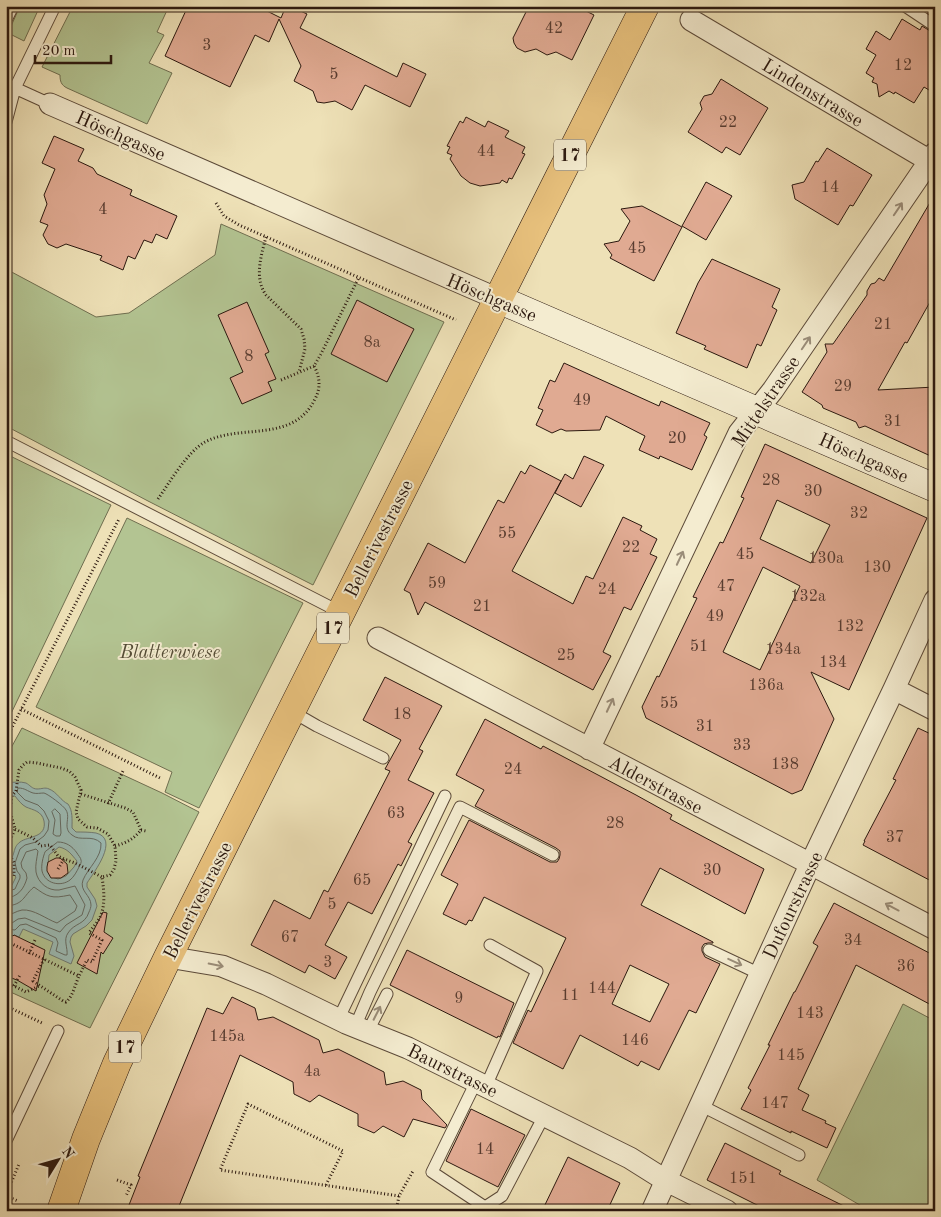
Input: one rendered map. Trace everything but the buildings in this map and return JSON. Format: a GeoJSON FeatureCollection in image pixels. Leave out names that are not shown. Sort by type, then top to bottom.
{"type":"FeatureCollection","features":[{"type":"Feature","properties":{"kind":"main road","name":"Bellerivestrasse"},"geometry":{"type":"LineString","coordinates":[[61,1211],[86,1139],[118,1063],[168,957],[642,8]]}},
{"type":"Feature","properties":{"kind":"main road","name":"Höschgasse"},"geometry":{"type":"LineString","coordinates":[[498,299],[935,488]]}},
{"type":"Feature","properties":{"kind":"street","name":"Lindenstrasse"},"geometry":{"type":"LineString","coordinates":[[691,20],[933,159]]}},
{"type":"Feature","properties":{"kind":"street","name":"Höschgasse"},"geometry":{"type":"LineString","coordinates":[[50,104],[498,299]]}},
{"type":"Feature","properties":{"kind":"street","name":"Mittelstrasse"},"geometry":{"type":"LineString","coordinates":[[589,749],[739,434],[773,390],[933,159]]}},
{"type":"Feature","properties":{"kind":"street","name":"Dufourstrasse"},"geometry":{"type":"LineString","coordinates":[[652,1211],[810,864],[935,600]]}},
{"type":"Feature","properties":{"kind":"street","name":"Alderstrasse"},"geometry":{"type":"LineString","coordinates":[[378,638],[935,929]]}},
{"type":"Feature","properties":{"kind":"street"},"geometry":{"type":"LineString","coordinates":[[894,689],[935,710]]}},
{"type":"Feature","properties":{"kind":"street","name":"Baurstrasse"},"geometry":{"type":"LineString","coordinates":[[168,957],[222,966],[266,984],[354,1026],[408,1048],[630,1158],[665,1180],[727,1211]]}},
{"type":"Feature","properties":{"kind":"lane"},"geometry":{"type":"LineString","coordinates":[[6,20],[13,6]]}},
{"type":"Feature","properties":{"kind":"lane"},"geometry":{"type":"LineString","coordinates":[[6,122],[11,86],[55,6]]}},
{"type":"Feature","properties":{"kind":"lane"},"geometry":{"type":"LineString","coordinates":[[905,6],[935,26]]}},
{"type":"Feature","properties":{"kind":"lane"},"geometry":{"type":"LineString","coordinates":[[11,86],[50,104]]}},
{"type":"Feature","properties":{"kind":"lane"},"geometry":{"type":"LineString","coordinates":[[6,441],[340,612]]}},
{"type":"Feature","properties":{"kind":"lane"},"geometry":{"type":"LineString","coordinates":[[291,711],[317,726],[383,758]]}},
{"type":"Feature","properties":{"kind":"lane"},"geometry":{"type":"LineString","coordinates":[[354,1026],[445,796]]}},
{"type":"Feature","properties":{"kind":"lane"},"geometry":{"type":"LineString","coordinates":[[354,1026],[460,807],[554,854]]}},
{"type":"Feature","properties":{"kind":"lane"},"geometry":{"type":"LineString","coordinates":[[490,945],[537,970],[481,1084],[432,1172],[484,1207],[502,1196],[544,1116]]}},
{"type":"Feature","properties":{"kind":"lane"},"geometry":{"type":"LineString","coordinates":[[710,950],[760,974]]}},
{"type":"Feature","properties":{"kind":"lane"},"geometry":{"type":"LineString","coordinates":[[354,1026],[387,994]]}},
{"type":"Feature","properties":{"kind":"lane"},"geometry":{"type":"LineString","coordinates":[[6,1141],[58,1031]]}},
{"type":"Feature","properties":{"kind":"lane"},"geometry":{"type":"LineString","coordinates":[[700,1105],[798,1155]]}},
{"type":"Feature","properties":{"kind":"path"},"geometry":{"type":"LineString","coordinates":[[215,202],[224,216],[239,225],[456,320]]}},
{"type":"Feature","properties":{"kind":"path"},"geometry":{"type":"LineString","coordinates":[[266,237],[261,258],[259,280],[266,296],[301,329],[305,349],[299,372]]}},
{"type":"Feature","properties":{"kind":"path"},"geometry":{"type":"LineString","coordinates":[[281,380],[314,366],[322,354],[359,277]]}},
{"type":"Feature","properties":{"kind":"path"},"geometry":{"type":"LineString","coordinates":[[149,514],[189,455],[205,442],[224,436],[274,430],[296,420],[306,412],[318,394],[318,375],[314,366]]}},
{"type":"Feature","properties":{"kind":"path"},"geometry":{"type":"LineString","coordinates":[[6,739],[127,503]]}},
{"type":"Feature","properties":{"kind":"path"},"geometry":{"type":"LineString","coordinates":[[21,710],[160,778]]}},
{"type":"Feature","properties":{"kind":"path"},"geometry":{"type":"LineString","coordinates":[[14,876],[14,863],[7,850],[15,830],[10,810],[12,796],[16,792],[19,770],[27,762],[60,768],[69,771],[75,777],[81,790],[76,812],[78,819],[87,827],[97,828],[108,834],[115,846],[116,861],[110,875],[102,877],[58,856],[50,845],[41,846],[34,838],[15,830]]}},
{"type":"Feature","properties":{"kind":"path"},"geometry":{"type":"LineString","coordinates":[[108,804],[123,771]]}},
{"type":"Feature","properties":{"kind":"path"},"geometry":{"type":"LineString","coordinates":[[81,794],[133,812],[141,830]]}},
{"type":"Feature","properties":{"kind":"path"},"geometry":{"type":"LineString","coordinates":[[115,846],[127,842],[141,830]]}},
{"type":"Feature","properties":{"kind":"path"},"geometry":{"type":"LineString","coordinates":[[141,830],[146,831]]}},
{"type":"Feature","properties":{"kind":"path"},"geometry":{"type":"LineString","coordinates":[[58,869],[64,859]]}},
{"type":"Feature","properties":{"kind":"path"},"geometry":{"type":"LineString","coordinates":[[44,959],[33,982],[66,1002],[72,994],[87,960],[92,962],[102,940],[89,932],[102,913],[104,892],[102,877]]}},
{"type":"Feature","properties":{"kind":"path"},"geometry":{"type":"LineString","coordinates":[[29,953],[35,940]]}},
{"type":"Feature","properties":{"kind":"path"},"geometry":{"type":"LineString","coordinates":[[6,941],[79,976]]}},
{"type":"Feature","properties":{"kind":"path"},"geometry":{"type":"LineString","coordinates":[[14,986],[20,975]]}},
{"type":"Feature","properties":{"kind":"path"},"geometry":{"type":"LineString","coordinates":[[6,982],[26,992],[39,986]]}},
{"type":"Feature","properties":{"kind":"path"},"geometry":{"type":"LineString","coordinates":[[6,1006],[58,1031]]}},
{"type":"Feature","properties":{"kind":"path"},"geometry":{"type":"LineString","coordinates":[[326,1185],[343,1151],[248,1104],[220,1170],[399,1196]]}},
{"type":"Feature","properties":{"kind":"path"},"geometry":{"type":"LineString","coordinates":[[18,1164],[6,1196],[18,1201]]}},
{"type":"Feature","properties":{"kind":"path"},"geometry":{"type":"LineString","coordinates":[[117,1180],[131,1185],[126,1196]]}},
{"type":"Feature","properties":{"kind":"green space"},"geometry":{"type":"Polygon","coordinates":[[[20,6],[40,6],[24,41],[8,33],[20,6]]]}},
{"type":"Feature","properties":{"kind":"green space"},"geometry":{"type":"Polygon","coordinates":[[[73,6],[169,6],[157,32],[164,35],[149,63],[172,73],[147,124],[63,86],[60,75],[42,67],[73,6]]]}},
{"type":"Feature","properties":{"kind":"green space"},"geometry":{"type":"Polygon","coordinates":[[[221,224],[444,322],[313,585],[6,426],[6,269],[96,317],[129,313],[215,255],[221,224]]]}},
{"type":"Feature","properties":{"kind":"green space"},"geometry":{"type":"Polygon","coordinates":[[[6,454],[111,505],[6,724],[6,454]]]}},
{"type":"Feature","properties":{"kind":"green space","name":"Blatterwiese"},"geometry":{"type":"Polygon","coordinates":[[[127,518],[303,603],[199,808],[165,792],[172,772],[36,707],[127,518]]]}},
{"type":"Feature","properties":{"kind":"green space"},"geometry":{"type":"Polygon","coordinates":[[[22,728],[199,812],[90,1028],[6,990],[6,757],[22,728]]]}},
{"type":"Feature","properties":{"kind":"green space"},"geometry":{"type":"Polygon","coordinates":[[[903,1004],[935,1021],[935,1211],[870,1211],[817,1180],[903,1004]]]}},
{"type":"Feature","properties":{"kind":"water"},"geometry":{"type":"Polygon","coordinates":[[[6,782],[24,782],[35,789],[49,789],[70,807],[72,828],[76,832],[96,833],[103,836],[106,842],[103,856],[87,883],[87,887],[97,906],[92,920],[71,937],[70,942],[74,956],[71,964],[49,954],[53,942],[23,929],[19,937],[6,933],[6,888],[12,885],[16,877],[11,871],[11,862],[15,849],[23,840],[40,834],[43,831],[44,821],[39,813],[25,806],[15,796],[6,796],[6,782]],[[59,847],[49,855],[48,864],[52,877],[58,879],[66,876],[77,861],[69,852],[59,847]]]}}]}
